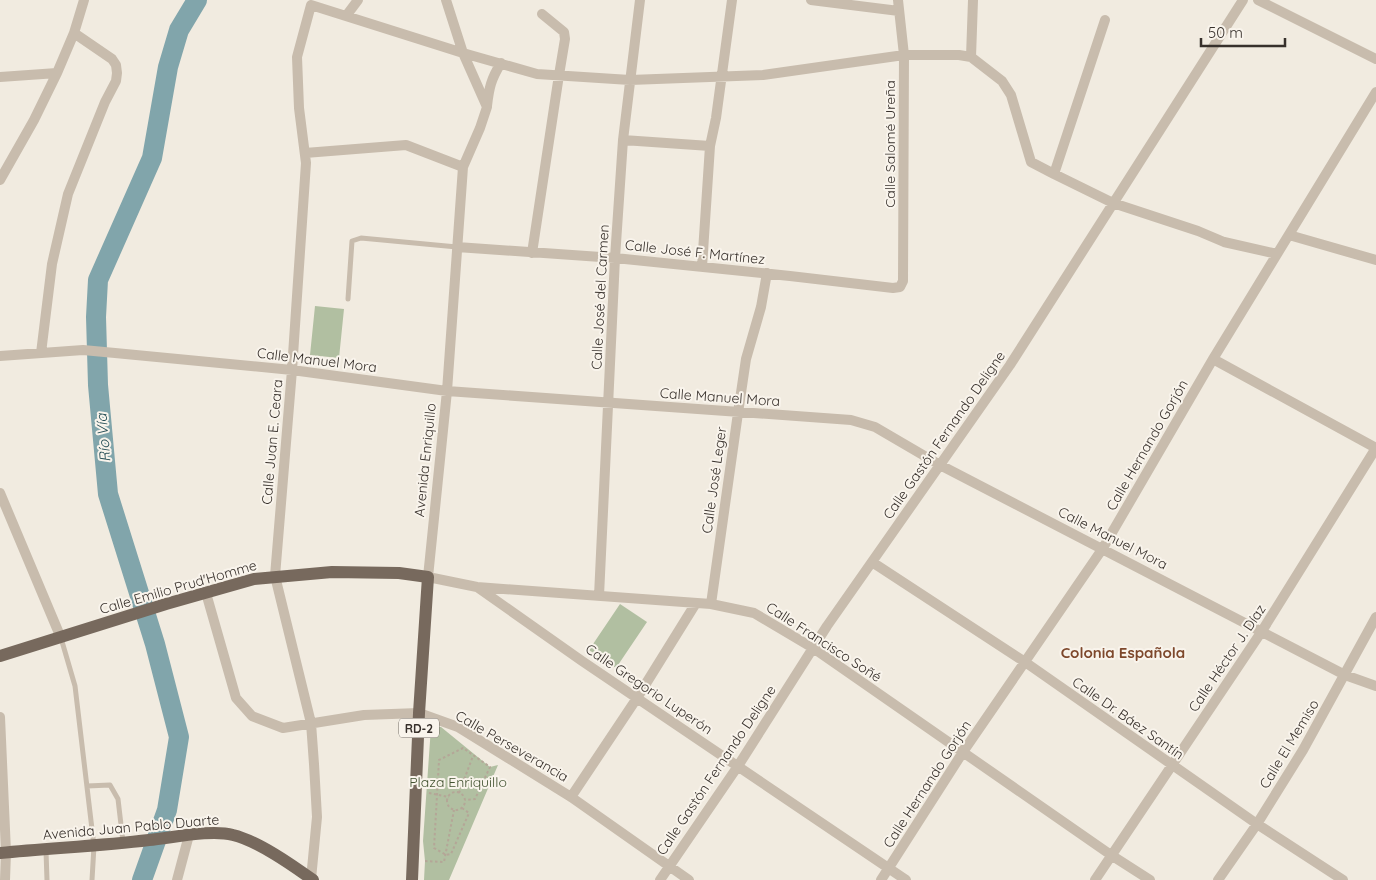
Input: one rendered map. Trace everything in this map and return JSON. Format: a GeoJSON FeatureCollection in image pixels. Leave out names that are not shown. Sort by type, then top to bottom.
{"type":"FeatureCollection","features":[{"type":"Feature","properties":{"kind":"main road","name":"Calle Emilio Prud'Homme"},"geometry":{"type":"LineString","coordinates":[[0,656],[166,604],[254,579],[332,572],[399,573],[428,577]]}},
{"type":"Feature","properties":{"kind":"main road","name":"Avenida Enriquillo"},"geometry":{"type":"LineString","coordinates":[[412,880],[428,577]]}},
{"type":"Feature","properties":{"kind":"main road","name":"Avenida Juan Pablo Duarte"},"geometry":{"type":"LineString","coordinates":[[3,853],[94,846],[183,836],[231,834],[247,839],[312,879]]}},
{"type":"Feature","properties":{"kind":"street"},"geometry":{"type":"LineString","coordinates":[[0,180],[34,120],[57,73],[74,33],[84,0]]}},
{"type":"Feature","properties":{"kind":"street"},"geometry":{"type":"LineString","coordinates":[[358,0],[346,16],[537,74],[630,80],[722,77],[763,75],[904,55],[958,55],[971,58],[1002,81],[1011,95],[1031,162],[1113,203],[1198,231],[1224,242],[1277,254]]}},
{"type":"Feature","properties":{"kind":"street"},"geometry":{"type":"LineString","coordinates":[[446,0],[463,53],[487,107]]}},
{"type":"Feature","properties":{"kind":"street","name":"Calle José del Carmen"},"geometry":{"type":"LineString","coordinates":[[599,596],[614,258],[623,140],[640,0]]}},
{"type":"Feature","properties":{"kind":"street"},"geometry":{"type":"LineString","coordinates":[[702,267],[710,146],[716,118],[732,0]]}},
{"type":"Feature","properties":{"kind":"street"},"geometry":{"type":"LineString","coordinates":[[811,0],[899,11]]}},
{"type":"Feature","properties":{"kind":"street","name":"Calle Salomé Ureña"},"geometry":{"type":"LineString","coordinates":[[898,0],[904,55],[903,281],[900,287]]}},
{"type":"Feature","properties":{"kind":"street"},"geometry":{"type":"LineString","coordinates":[[971,58],[973,0]]}},
{"type":"Feature","properties":{"kind":"street","name":"Calle Gastón Fernando Deligne"},"geometry":{"type":"LineString","coordinates":[[660,880],[738,766],[813,648],[1010,365],[1242,0]]}},
{"type":"Feature","properties":{"kind":"street"},"geometry":{"type":"LineString","coordinates":[[1258,0],[1376,59]]}},
{"type":"Feature","properties":{"kind":"street","name":"Calle Juan E. Ceara"},"geometry":{"type":"LineString","coordinates":[[312,879],[317,817],[310,723],[275,576],[292,370],[306,163],[299,108],[298,57],[311,5],[346,16]]}},
{"type":"Feature","properties":{"kind":"street"},"geometry":{"type":"LineString","coordinates":[[532,253],[565,39],[564,32],[542,14]]}},
{"type":"Feature","properties":{"kind":"street"},"geometry":{"type":"LineString","coordinates":[[1054,174],[1105,20]]}},
{"type":"Feature","properties":{"kind":"street"},"geometry":{"type":"LineString","coordinates":[[41,352],[52,264],[68,194],[105,102],[116,81],[117,73],[116,65],[112,59],[74,33]]}},
{"type":"Feature","properties":{"kind":"street","name":"Avenida Enriquillo"},"geometry":{"type":"LineString","coordinates":[[428,577],[447,391],[463,167],[487,107],[489,87],[493,75],[501,64]]}},
{"type":"Feature","properties":{"kind":"street"},"geometry":{"type":"LineString","coordinates":[[0,77],[57,73]]}},
{"type":"Feature","properties":{"kind":"street","name":"Calle Hernando Gorjón"},"geometry":{"type":"LineString","coordinates":[[881,880],[963,752],[1103,548],[1213,359],[1376,92]]}},
{"type":"Feature","properties":{"kind":"street"},"geometry":{"type":"LineString","coordinates":[[623,140],[710,146]]}},
{"type":"Feature","properties":{"kind":"street"},"geometry":{"type":"LineString","coordinates":[[305,153],[406,145],[463,167]]}},
{"type":"Feature","properties":{"kind":"street"},"geometry":{"type":"LineString","coordinates":[[1289,235],[1376,260]]}},
{"type":"Feature","properties":{"kind":"street","name":"Calle José F. Martínez"},"geometry":{"type":"LineString","coordinates":[[457,247],[614,258],[893,288],[900,287]]}},
{"type":"Feature","properties":{"kind":"street","name":"Calle José Leger"},"geometry":{"type":"LineString","coordinates":[[711,604],[746,359],[761,308],[767,274]]}},
{"type":"Feature","properties":{"kind":"street","name":"Calle Manuel Mora"},"geometry":{"type":"LineString","coordinates":[[0,356],[83,350],[115,352],[292,370],[447,391],[851,420],[875,427],[940,464],[1345,674],[1376,686]]}},
{"type":"Feature","properties":{"kind":"street"},"geometry":{"type":"LineString","coordinates":[[1213,359],[1376,448]]}},
{"type":"Feature","properties":{"kind":"street","name":"Calle Héctor J. Díaz"},"geometry":{"type":"LineString","coordinates":[[1095,880],[1262,631],[1376,448]]}},
{"type":"Feature","properties":{"kind":"street"},"geometry":{"type":"LineString","coordinates":[[0,493],[61,638]]}},
{"type":"Feature","properties":{"kind":"street","name":"Calle Dr. Báez Santín"},"geometry":{"type":"LineString","coordinates":[[872,562],[1025,662],[1256,824],[1343,880]]}},
{"type":"Feature","properties":{"kind":"street","name":"Calle Francisco Soñé"},"geometry":{"type":"LineString","coordinates":[[428,577],[477,587],[711,604],[754,613],[813,648],[1111,855],[1150,880]]}},
{"type":"Feature","properties":{"kind":"street","name":"Calle Gregorio Luperón"},"geometry":{"type":"LineString","coordinates":[[477,587],[906,880]]}},
{"type":"Feature","properties":{"kind":"street","name":"Calle Perseverancia"},"geometry":{"type":"LineString","coordinates":[[206,593],[236,698],[252,716],[283,728],[364,715],[420,713],[458,728],[571,796],[689,880]]}},
{"type":"Feature","properties":{"kind":"street"},"geometry":{"type":"LineString","coordinates":[[571,796],[637,698],[696,603]]}},
{"type":"Feature","properties":{"kind":"street","name":"Calle El Memiso"},"geometry":{"type":"LineString","coordinates":[[1218,880],[1303,750],[1376,617]]}},
{"type":"Feature","properties":{"kind":"street"},"geometry":{"type":"LineString","coordinates":[[0,717],[5,880]]}},
{"type":"Feature","properties":{"kind":"street"},"geometry":{"type":"LineString","coordinates":[[177,880],[183,836]]}},
{"type":"Feature","properties":{"kind":"lane"},"geometry":{"type":"LineString","coordinates":[[348,299],[352,241],[361,238],[457,247]]}},
{"type":"Feature","properties":{"kind":"lane"},"geometry":{"type":"LineString","coordinates":[[61,638],[75,686],[94,846],[92,880]]}},
{"type":"Feature","properties":{"kind":"lane"},"geometry":{"type":"LineString","coordinates":[[87,786],[110,785],[118,799],[123,843]]}},
{"type":"Feature","properties":{"kind":"lane"},"geometry":{"type":"LineString","coordinates":[[46,849],[47,880]]}},
{"type":"Feature","properties":{"kind":"path"},"geometry":{"type":"LineString","coordinates":[[462,808],[468,813],[451,854],[446,855],[434,848],[439,760],[463,748],[490,767],[475,799],[464,800]]}},
{"type":"Feature","properties":{"kind":"path"},"geometry":{"type":"LineString","coordinates":[[460,793],[473,756]]}},
{"type":"Feature","properties":{"kind":"path"},"geometry":{"type":"LineString","coordinates":[[429,793],[449,797],[452,794],[460,793]]}},
{"type":"Feature","properties":{"kind":"path"},"geometry":{"type":"LineString","coordinates":[[460,793],[463,794],[464,800],[462,808]]}},
{"type":"Feature","properties":{"kind":"path"},"geometry":{"type":"LineString","coordinates":[[449,797],[448,805],[454,810]]}},
{"type":"Feature","properties":{"kind":"path"},"geometry":{"type":"LineString","coordinates":[[454,810],[462,808]]}},
{"type":"Feature","properties":{"kind":"path"},"geometry":{"type":"LineString","coordinates":[[424,861],[444,862],[454,810]]}},
{"type":"Feature","properties":{"kind":"green space"},"geometry":{"type":"Polygon","coordinates":[[[315,306],[344,309],[339,358],[310,355],[315,306]]]}},
{"type":"Feature","properties":{"kind":"green space"},"geometry":{"type":"Polygon","coordinates":[[[620,604],[647,622],[616,668],[589,650],[620,604]]]}},
{"type":"Feature","properties":{"kind":"green space","name":"Plaza Enriquillo"},"geometry":{"type":"Polygon","coordinates":[[[431,727],[441,727],[490,767],[498,765],[449,880],[424,880],[423,841],[431,727]]]}},
{"type":"Feature","properties":{"kind":"waterway","name":"Río Vía"},"geometry":{"type":"LineString","coordinates":[[142,880],[167,810],[179,737],[155,644],[108,494],[98,385],[96,317],[98,280],[152,158],[168,67],[179,30],[197,0]]}},
{"type":"Feature","properties":{"kind":"district","name":"Colonia Española"},"geometry":{"type":"Point","coordinates":[1123,652]}}]}
